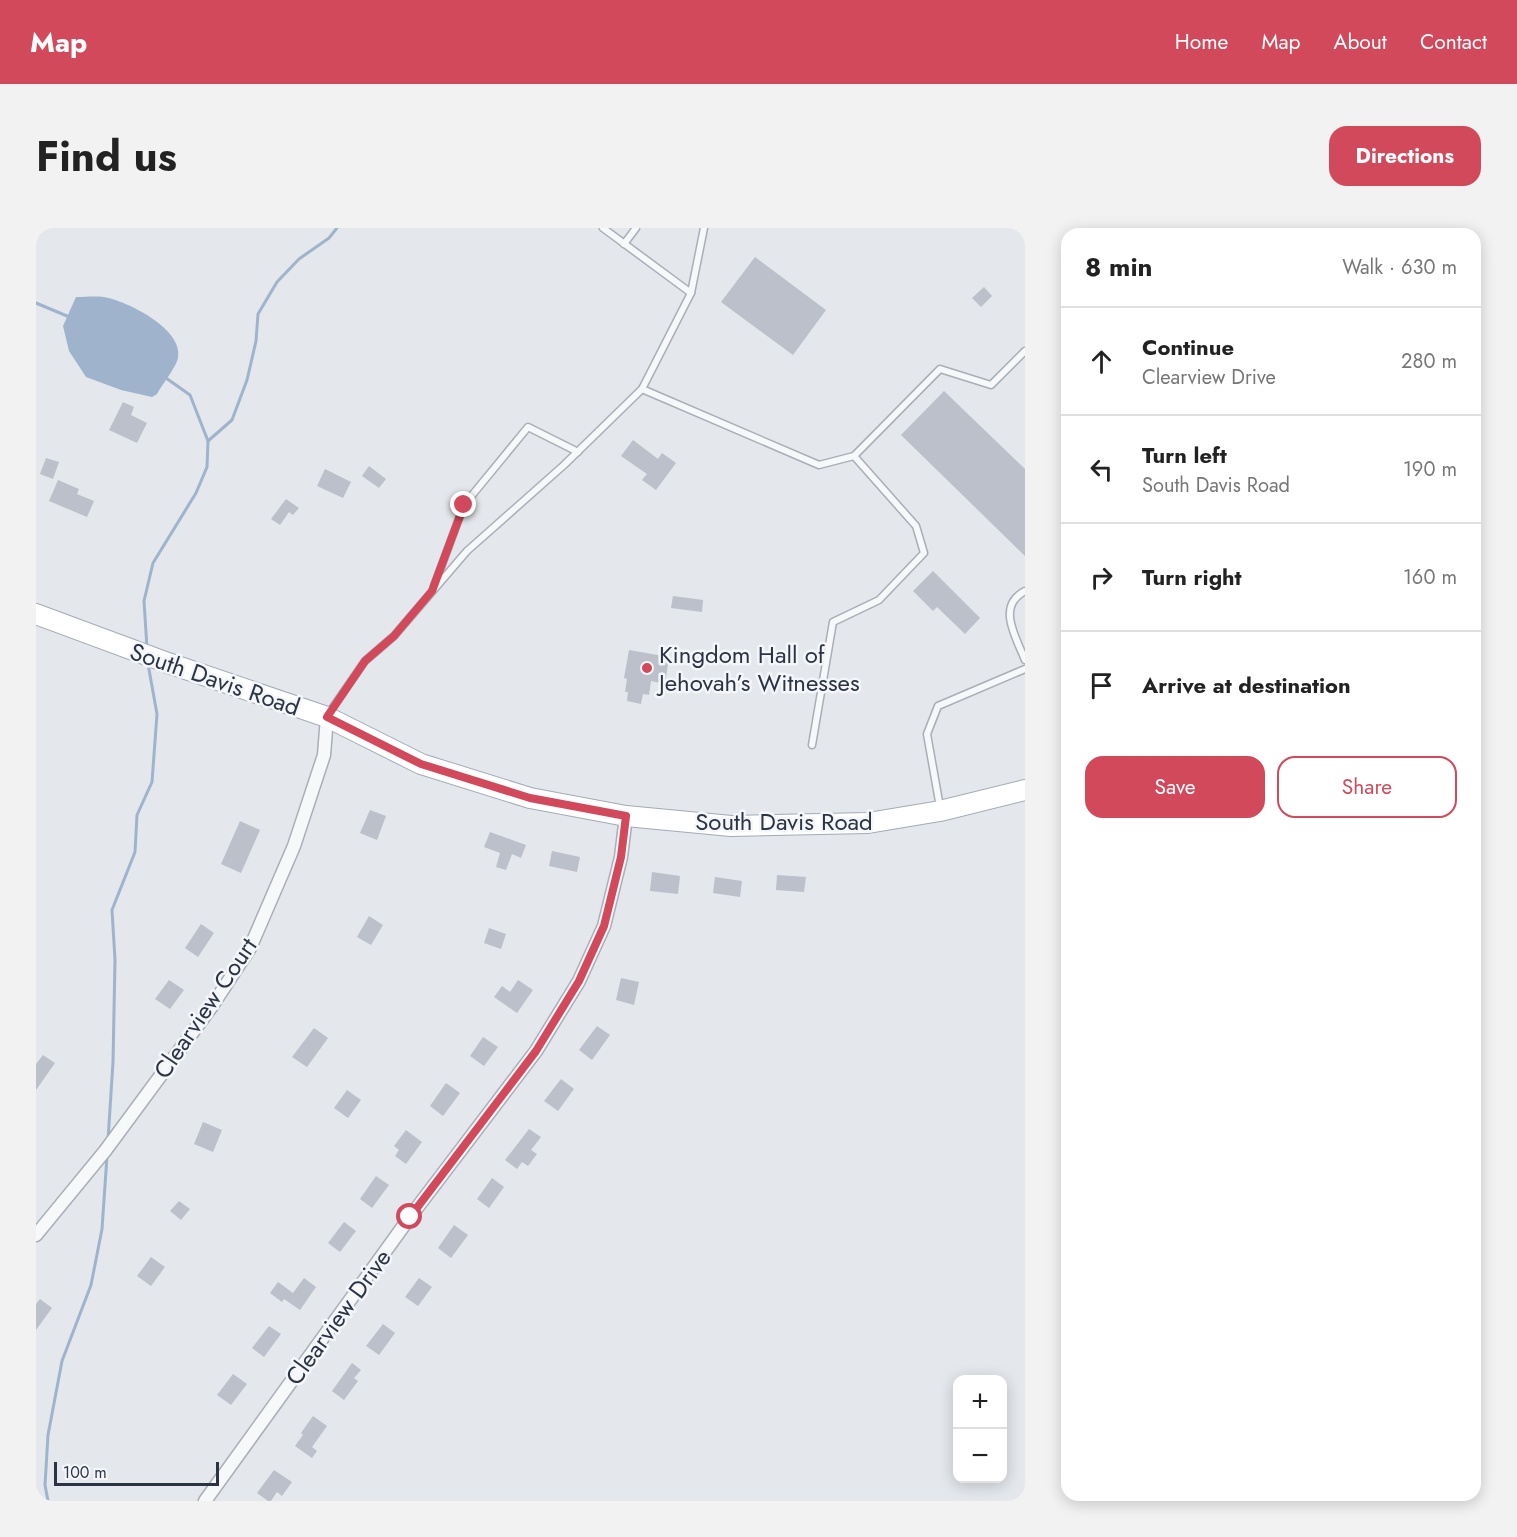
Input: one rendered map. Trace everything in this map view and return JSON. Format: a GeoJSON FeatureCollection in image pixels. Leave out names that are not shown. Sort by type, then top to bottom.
{"type":"FeatureCollection","features":[{"type":"Feature","properties":{"kind":"main road","name":"South Davis Road"},"geometry":{"type":"LineString","coordinates":[[36,614],[168,663],[327,717],[421,764],[530,798],[626,816],[731,826],[868,823],[940,811],[1025,790]]}},
{"type":"Feature","properties":{"kind":"street","name":"Clearview Court"},"geometry":{"type":"LineString","coordinates":[[36,1235],[113,1141],[212,1006],[250,948],[294,846],[324,755],[327,717]]}},
{"type":"Feature","properties":{"kind":"street","name":"Clearview Drive"},"geometry":{"type":"LineString","coordinates":[[205,1501],[410,1217],[536,1051],[573,991],[604,926],[621,857],[626,816]]}},
{"type":"Feature","properties":{"kind":"lane"},"geometry":{"type":"LineString","coordinates":[[603,228],[690,293]]}},
{"type":"Feature","properties":{"kind":"lane"},"geometry":{"type":"LineString","coordinates":[[624,244],[636,228]]}},
{"type":"Feature","properties":{"kind":"lane"},"geometry":{"type":"LineString","coordinates":[[327,717],[365,661],[394,636],[467,551],[578,452],[642,389],[690,293],[704,228]]}},
{"type":"Feature","properties":{"kind":"lane"},"geometry":{"type":"LineString","coordinates":[[642,389],[819,465],[854,456],[940,369],[991,385],[1025,351]]}},
{"type":"Feature","properties":{"kind":"lane"},"geometry":{"type":"LineString","coordinates":[[432,591],[464,505],[528,427],[578,452]]}},
{"type":"Feature","properties":{"kind":"lane"},"geometry":{"type":"LineString","coordinates":[[812,745],[833,622],[879,600],[924,553],[916,526],[854,456]]}},
{"type":"Feature","properties":{"kind":"lane"},"geometry":{"type":"LineString","coordinates":[[1025,591],[1012,600],[1009,608],[1010,620],[1025,660]]}},
{"type":"Feature","properties":{"kind":"lane"},"geometry":{"type":"LineString","coordinates":[[940,811],[927,734],[938,706],[1025,669]]}},
{"type":"Feature","properties":{"kind":"water"},"geometry":{"type":"Polygon","coordinates":[[[76,297],[104,297],[126,304],[152,318],[172,337],[177,347],[177,362],[157,394],[152,397],[121,390],[86,377],[69,351],[63,326],[76,297]]]}},
{"type":"Feature","properties":{"kind":"building"},"geometry":{"type":"Polygon","coordinates":[[[755,257],[826,310],[793,355],[721,302],[755,257]]]}},
{"type":"Feature","properties":{"kind":"building"},"geometry":{"type":"Polygon","coordinates":[[[984,287],[992,296],[981,307],[972,298],[984,287]]]}},
{"type":"Feature","properties":{"kind":"building"},"geometry":{"type":"Polygon","coordinates":[[[944,391],[1025,469],[1025,556],[901,435],[944,391]]]}},
{"type":"Feature","properties":{"kind":"building"},"geometry":{"type":"Polygon","coordinates":[[[123,402],[134,407],[131,415],[147,423],[137,443],[109,430],[123,402]]]}},
{"type":"Feature","properties":{"kind":"building"},"geometry":{"type":"Polygon","coordinates":[[[633,440],[658,459],[662,453],[676,463],[656,490],[642,480],[647,474],[621,456],[633,440]]]}},
{"type":"Feature","properties":{"kind":"building"},"geometry":{"type":"Polygon","coordinates":[[[46,458],[59,462],[53,479],[40,474],[46,458]]]}},
{"type":"Feature","properties":{"kind":"building"},"geometry":{"type":"Polygon","coordinates":[[[369,466],[386,479],[379,488],[362,476],[369,466]]]}},
{"type":"Feature","properties":{"kind":"building"},"geometry":{"type":"Polygon","coordinates":[[[325,469],[351,482],[343,498],[317,486],[325,469]]]}},
{"type":"Feature","properties":{"kind":"building"},"geometry":{"type":"Polygon","coordinates":[[[58,480],[79,489],[77,494],[94,501],[87,517],[49,501],[58,480]]]}},
{"type":"Feature","properties":{"kind":"building"},"geometry":{"type":"Polygon","coordinates":[[[286,499],[299,508],[293,515],[289,512],[280,525],[271,519],[286,499]]]}},
{"type":"Feature","properties":{"kind":"building"},"geometry":{"type":"Polygon","coordinates":[[[933,571],[980,618],[965,634],[937,607],[933,611],[913,591],[933,571]]]}},
{"type":"Feature","properties":{"kind":"building"},"geometry":{"type":"Polygon","coordinates":[[[673,596],[703,600],[702,612],[671,608],[673,596]]]}},
{"type":"Feature","properties":{"kind":"building","name":"Kingdom Hall of Jehovah’s Witnesses"},"geometry":{"type":"Polygon","coordinates":[[[629,650],[669,657],[665,684],[651,681],[649,695],[643,694],[641,704],[627,701],[628,692],[625,692],[627,679],[624,678],[629,650]]]}},
{"type":"Feature","properties":{"kind":"building"},"geometry":{"type":"Polygon","coordinates":[[[370,810],[386,816],[377,840],[360,833],[370,810]]]}},
{"type":"Feature","properties":{"kind":"building"},"geometry":{"type":"Polygon","coordinates":[[[240,821],[260,830],[241,873],[221,864],[240,821]]]}},
{"type":"Feature","properties":{"kind":"building"},"geometry":{"type":"Polygon","coordinates":[[[490,832],[526,845],[521,858],[512,854],[506,870],[496,867],[500,853],[484,847],[490,832]]]}},
{"type":"Feature","properties":{"kind":"building"},"geometry":{"type":"Polygon","coordinates":[[[552,851],[580,857],[577,872],[549,866],[552,851]]]}},
{"type":"Feature","properties":{"kind":"building"},"geometry":{"type":"Polygon","coordinates":[[[652,872],[680,876],[678,894],[650,891],[652,872]]]}},
{"type":"Feature","properties":{"kind":"building"},"geometry":{"type":"Polygon","coordinates":[[[777,875],[806,877],[804,892],[776,890],[777,875]]]}},
{"type":"Feature","properties":{"kind":"building"},"geometry":{"type":"Polygon","coordinates":[[[715,877],[742,881],[740,897],[713,893],[715,877]]]}},
{"type":"Feature","properties":{"kind":"building"},"geometry":{"type":"Polygon","coordinates":[[[369,916],[383,925],[371,945],[357,937],[369,916]]]}},
{"type":"Feature","properties":{"kind":"building"},"geometry":{"type":"Polygon","coordinates":[[[201,924],[214,933],[198,957],[185,948],[201,924]]]}},
{"type":"Feature","properties":{"kind":"building"},"geometry":{"type":"Polygon","coordinates":[[[489,928],[506,934],[501,949],[484,943],[489,928]]]}},
{"type":"Feature","properties":{"kind":"building"},"geometry":{"type":"Polygon","coordinates":[[[621,978],[639,982],[634,1005],[616,1000],[621,978]]]}},
{"type":"Feature","properties":{"kind":"building"},"geometry":{"type":"Polygon","coordinates":[[[169,980],[184,990],[170,1009],[155,999],[169,980]]]}},
{"type":"Feature","properties":{"kind":"building"},"geometry":{"type":"Polygon","coordinates":[[[518,980],[533,990],[517,1013],[494,997],[502,986],[510,992],[518,980]]]}},
{"type":"Feature","properties":{"kind":"building"},"geometry":{"type":"Polygon","coordinates":[[[597,1026],[610,1035],[592,1060],[579,1050],[597,1026]]]}},
{"type":"Feature","properties":{"kind":"building"},"geometry":{"type":"Polygon","coordinates":[[[314,1028],[328,1038],[307,1067],[292,1057],[314,1028]]]}},
{"type":"Feature","properties":{"kind":"building"},"geometry":{"type":"Polygon","coordinates":[[[483,1037],[498,1047],[484,1066],[470,1056],[483,1037]]]}},
{"type":"Feature","properties":{"kind":"building"},"geometry":{"type":"Polygon","coordinates":[[[43,1055],[55,1063],[36,1090],[36,1064],[43,1055]]]}},
{"type":"Feature","properties":{"kind":"building"},"geometry":{"type":"Polygon","coordinates":[[[561,1079],[574,1089],[558,1111],[544,1101],[561,1079]]]}},
{"type":"Feature","properties":{"kind":"building"},"geometry":{"type":"Polygon","coordinates":[[[446,1083],[460,1093],[443,1116],[430,1106],[446,1083]]]}},
{"type":"Feature","properties":{"kind":"building"},"geometry":{"type":"Polygon","coordinates":[[[347,1090],[361,1100],[348,1118],[334,1108],[347,1090]]]}},
{"type":"Feature","properties":{"kind":"building"},"geometry":{"type":"Polygon","coordinates":[[[203,1122],[222,1130],[213,1152],[194,1144],[203,1122]]]}},
{"type":"Feature","properties":{"kind":"building"},"geometry":{"type":"Polygon","coordinates":[[[529,1129],[541,1137],[531,1150],[537,1154],[528,1166],[522,1162],[517,1169],[505,1160],[529,1129]]]}},
{"type":"Feature","properties":{"kind":"building"},"geometry":{"type":"Polygon","coordinates":[[[406,1130],[422,1142],[406,1164],[395,1156],[399,1150],[394,1146],[406,1130]]]}},
{"type":"Feature","properties":{"kind":"building"},"geometry":{"type":"Polygon","coordinates":[[[376,1176],[389,1185],[372,1208],[360,1199],[376,1176]]]}},
{"type":"Feature","properties":{"kind":"building"},"geometry":{"type":"Polygon","coordinates":[[[492,1178],[504,1187],[489,1208],[477,1199],[492,1178]]]}},
{"type":"Feature","properties":{"kind":"building"},"geometry":{"type":"Polygon","coordinates":[[[179,1201],[190,1209],[181,1220],[170,1211],[179,1201]]]}},
{"type":"Feature","properties":{"kind":"building"},"geometry":{"type":"Polygon","coordinates":[[[344,1222],[356,1231],[340,1252],[328,1243],[344,1222]]]}},
{"type":"Feature","properties":{"kind":"building"},"geometry":{"type":"Polygon","coordinates":[[[454,1225],[468,1235],[451,1258],[438,1248],[454,1225]]]}},
{"type":"Feature","properties":{"kind":"building"},"geometry":{"type":"Polygon","coordinates":[[[151,1257],[165,1267],[151,1286],[137,1276],[151,1257]]]}},
{"type":"Feature","properties":{"kind":"building"},"geometry":{"type":"Polygon","coordinates":[[[304,1278],[316,1287],[300,1310],[284,1299],[282,1302],[270,1293],[278,1282],[293,1293],[304,1278]]]}},
{"type":"Feature","properties":{"kind":"building"},"geometry":{"type":"Polygon","coordinates":[[[419,1278],[432,1287],[418,1306],[405,1297],[419,1278]]]}},
{"type":"Feature","properties":{"kind":"building"},"geometry":{"type":"Polygon","coordinates":[[[40,1299],[52,1308],[36,1330],[36,1304],[40,1299]]]}},
{"type":"Feature","properties":{"kind":"building"},"geometry":{"type":"Polygon","coordinates":[[[383,1324],[395,1333],[379,1355],[366,1346],[383,1324]]]}},
{"type":"Feature","properties":{"kind":"building"},"geometry":{"type":"Polygon","coordinates":[[[269,1326],[281,1334],[264,1357],[252,1348],[269,1326]]]}},
{"type":"Feature","properties":{"kind":"building"},"geometry":{"type":"Polygon","coordinates":[[[352,1363],[361,1370],[354,1378],[358,1381],[344,1400],[332,1391],[352,1363]]]}},
{"type":"Feature","properties":{"kind":"building"},"geometry":{"type":"Polygon","coordinates":[[[233,1374],[247,1384],[231,1405],[217,1395],[233,1374]]]}},
{"type":"Feature","properties":{"kind":"building"},"geometry":{"type":"Polygon","coordinates":[[[313,1416],[327,1426],[312,1447],[317,1451],[312,1458],[295,1446],[313,1416]]]}},
{"type":"Feature","properties":{"kind":"building"},"geometry":{"type":"Polygon","coordinates":[[[274,1470],[292,1482],[282,1496],[277,1492],[271,1501],[268,1501],[257,1493],[274,1470]]]}},
{"type":"Feature","properties":{"kind":"waterway"},"geometry":{"type":"LineString","coordinates":[[208,441],[232,420],[247,380],[256,341],[258,314],[277,282],[299,259],[329,238],[337,228]]}},
{"type":"Feature","properties":{"kind":"waterway"},"geometry":{"type":"LineString","coordinates":[[36,303],[67,316]]}},
{"type":"Feature","properties":{"kind":"waterway"},"geometry":{"type":"LineString","coordinates":[[147,648],[144,601],[153,563],[196,493],[207,467],[208,441],[190,395],[166,378]]}},
{"type":"Feature","properties":{"kind":"waterway"},"geometry":{"type":"LineString","coordinates":[[108,1140],[113,1062],[115,960],[112,910],[135,852],[137,815],[152,782],[157,714],[148,664]]}},
{"type":"Feature","properties":{"kind":"waterway"},"geometry":{"type":"LineString","coordinates":[[48,1501],[45,1485],[48,1435],[62,1361],[91,1285],[102,1229],[107,1156]]}},
{"type":"Feature","properties":{"kind":"place","name":"Kingdom Hall of Jehovah’s Witnesses"},"geometry":{"type":"Point","coordinates":[647,668]}},
{"type":"Feature","properties":{"kind":"route"},"geometry":{"type":"LineString","coordinates":[[410,1217],[536,1051],[579,981],[604,926],[621,857],[626,816],[530,798],[421,764],[327,717],[365,661],[394,636],[432,591],[464,505]]}}]}
